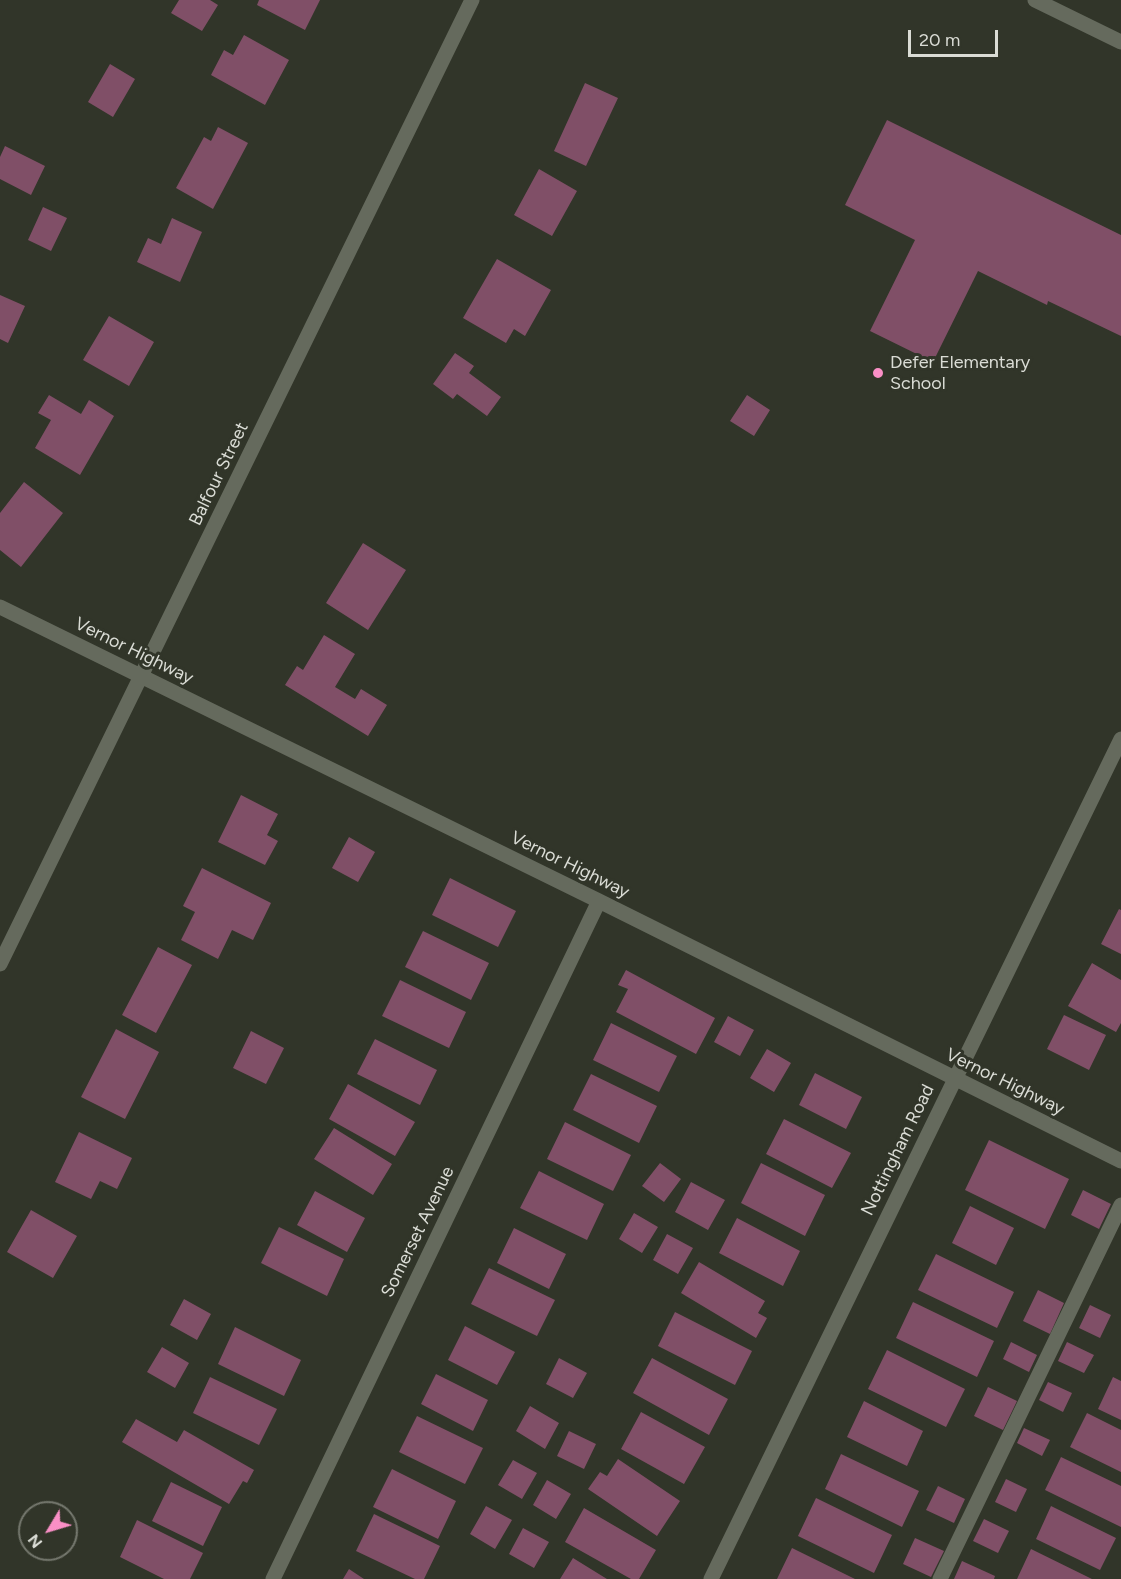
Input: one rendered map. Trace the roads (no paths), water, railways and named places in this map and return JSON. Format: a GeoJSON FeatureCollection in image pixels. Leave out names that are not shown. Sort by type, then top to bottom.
{"type":"FeatureCollection","features":[{"type":"Feature","properties":{"kind":"street","name":"Balfour Street"},"geometry":{"type":"LineString","coordinates":[[0,964],[472,0]]}},
{"type":"Feature","properties":{"kind":"street"},"geometry":{"type":"LineString","coordinates":[[1035,0],[1121,42]]}},
{"type":"Feature","properties":{"kind":"street","name":"Vernor Highway"},"geometry":{"type":"LineString","coordinates":[[0,607],[599,901],[1121,1161]]}},
{"type":"Feature","properties":{"kind":"street","name":"Nottingham Road"},"geometry":{"type":"LineString","coordinates":[[711,1579],[1121,739]]}},
{"type":"Feature","properties":{"kind":"street","name":"Somerset Avenue"},"geometry":{"type":"LineString","coordinates":[[273,1579],[599,901]]}},
{"type":"Feature","properties":{"kind":"street"},"geometry":{"type":"LineString","coordinates":[[940,1579],[1121,1205]]}},
{"type":"Feature","properties":{"kind":"place","name":"Defer Elementary School"},"geometry":{"type":"Point","coordinates":[878,373]}}]}
